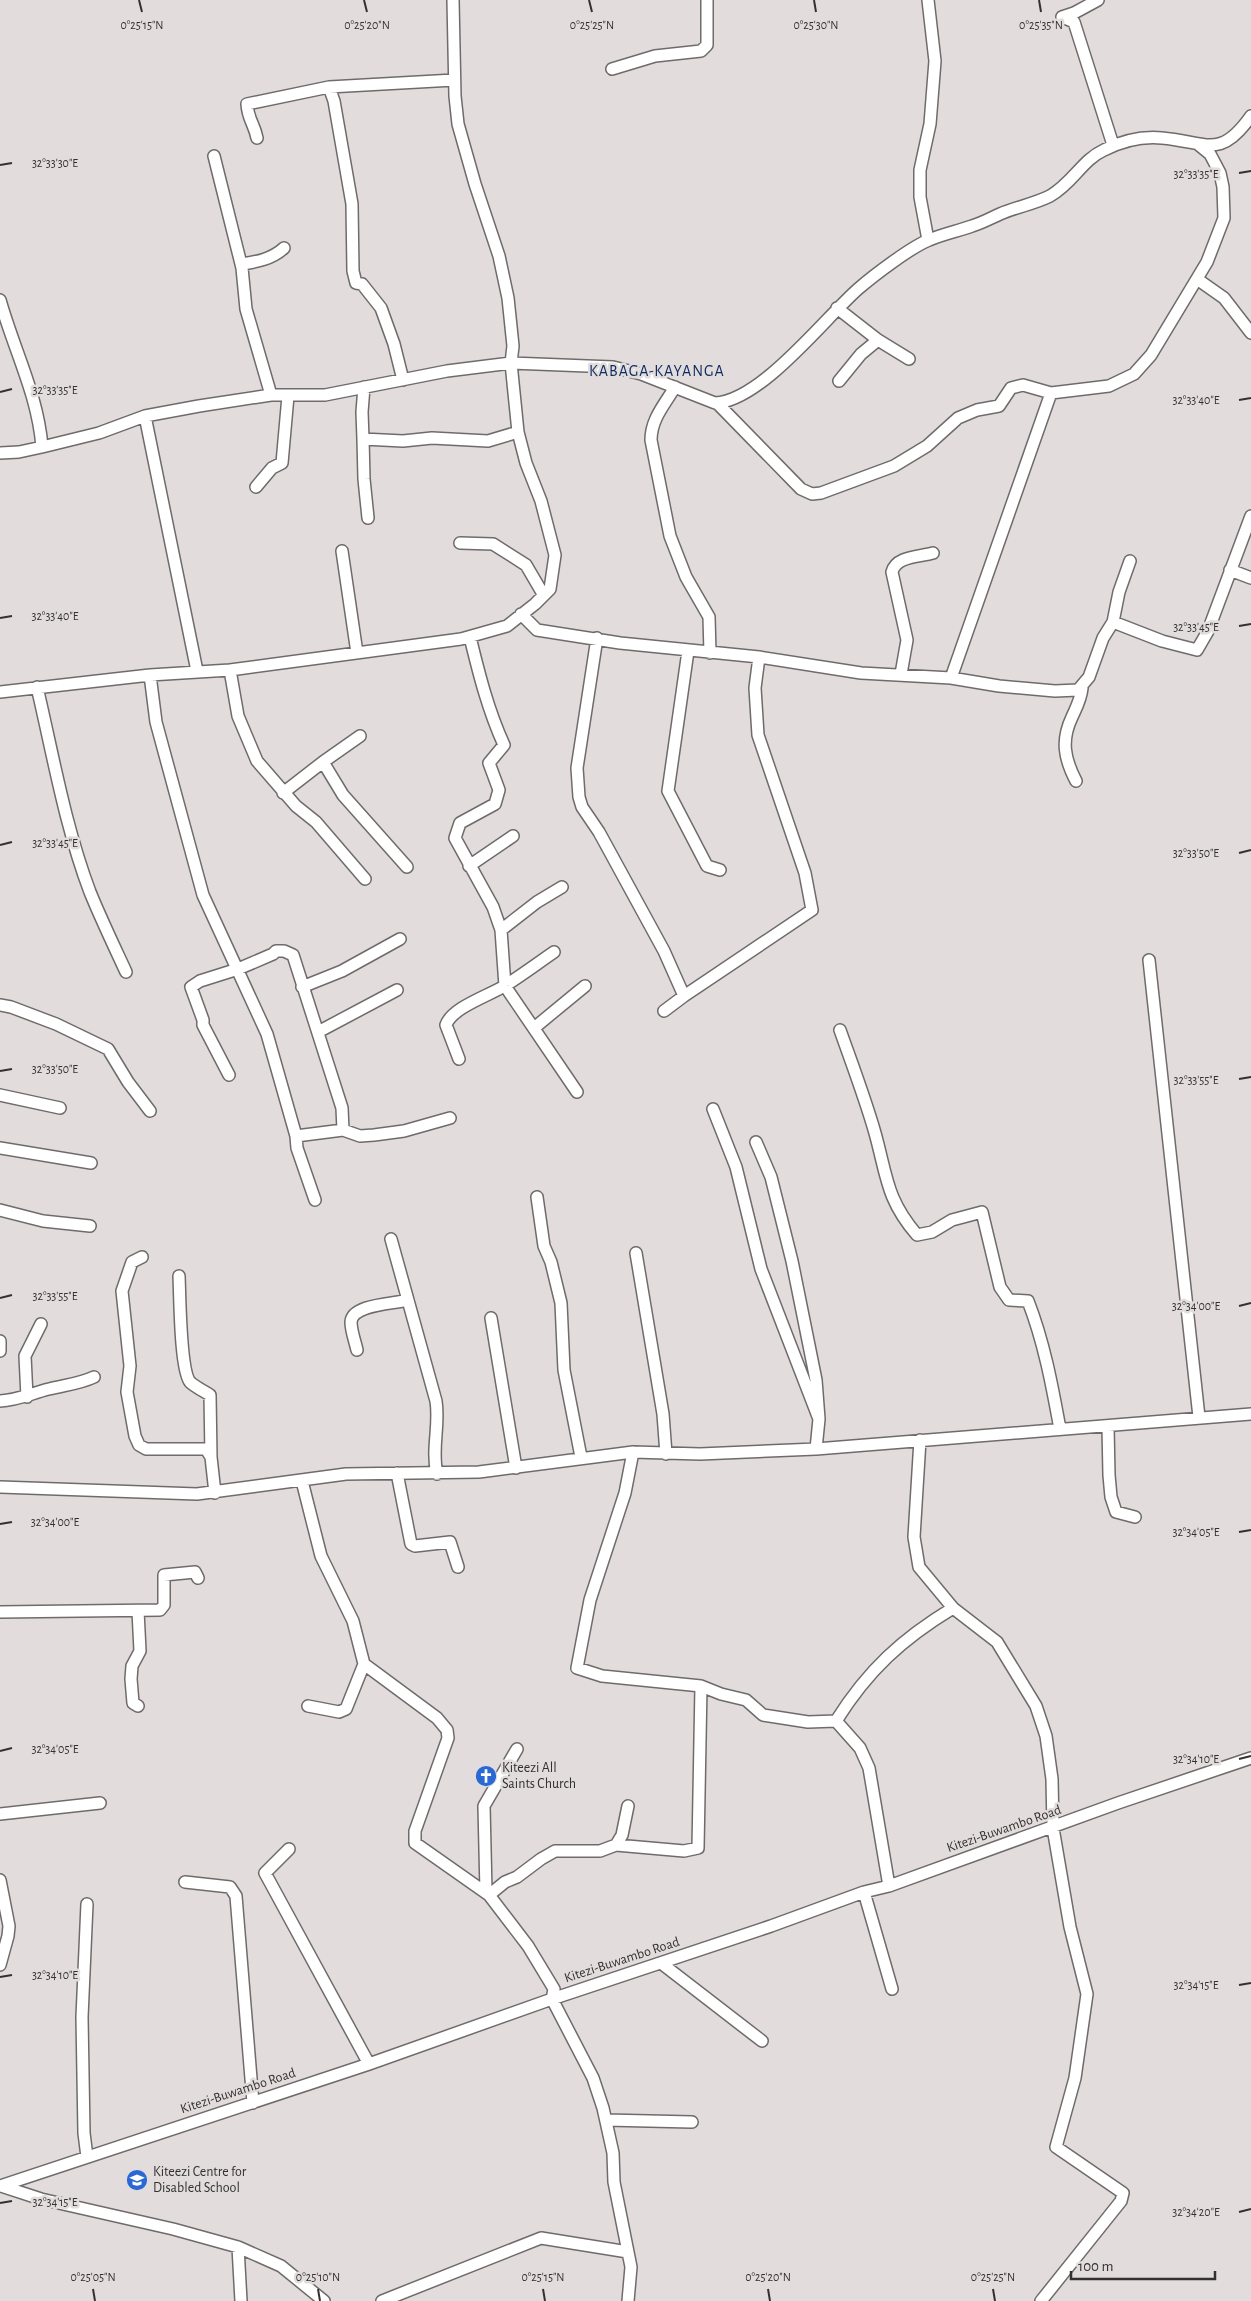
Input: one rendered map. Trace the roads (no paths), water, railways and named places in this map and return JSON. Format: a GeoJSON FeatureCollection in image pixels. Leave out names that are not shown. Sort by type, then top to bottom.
{"type":"FeatureCollection","features":[{"type":"Feature","properties":{"kind":"street"},"geometry":{"type":"LineString","coordinates":[[0,692],[150,675],[230,670],[470,637],[507,626],[535,604],[550,589],[555,555],[552,537],[518,432],[511,364],[513,346],[508,298],[499,256],[474,184],[458,124],[454,80],[454,0]]}},
{"type":"Feature","properties":{"kind":"street"},"geometry":{"type":"LineString","coordinates":[[612,69],[655,56],[701,50],[706,45],[707,0]]}},
{"type":"Feature","properties":{"kind":"street"},"geometry":{"type":"LineString","coordinates":[[928,0],[935,61],[930,124],[920,170],[920,198],[928,240]]}},
{"type":"Feature","properties":{"kind":"street"},"geometry":{"type":"LineString","coordinates":[[1074,13],[1076,0]]}},
{"type":"Feature","properties":{"kind":"street"},"geometry":{"type":"LineString","coordinates":[[1098,0],[1074,13],[1062,17],[1074,22],[1113,145]]}},
{"type":"Feature","properties":{"kind":"street"},"geometry":{"type":"LineString","coordinates":[[257,138],[255,128],[248,117],[247,104],[330,87],[454,80]]}},
{"type":"Feature","properties":{"kind":"street"},"geometry":{"type":"LineString","coordinates":[[330,87],[334,100],[352,204],[353,271],[356,283],[362,284],[381,308],[394,344],[403,380]]}},
{"type":"Feature","properties":{"kind":"street"},"geometry":{"type":"LineString","coordinates":[[717,403],[728,401],[755,387],[792,355],[859,288],[928,240],[1048,197],[1071,181],[1093,156],[1113,145],[1142,138],[1161,138],[1209,146],[1231,139],[1251,116]]}},
{"type":"Feature","properties":{"kind":"street"},"geometry":{"type":"LineString","coordinates":[[0,453],[19,452],[42,447],[99,432],[146,416],[271,395],[325,396],[447,371],[511,364],[613,367],[641,374],[717,403],[801,489],[812,494],[835,490],[913,456],[958,418],[977,410],[999,406],[1011,388],[1024,385],[1051,393],[1109,386],[1134,374],[1156,347],[1197,279],[1222,226],[1225,209],[1223,187],[1216,164],[1210,154],[1198,145]]}},
{"type":"Feature","properties":{"kind":"street"},"geometry":{"type":"LineString","coordinates":[[214,156],[241,264],[246,309],[271,395]]}},
{"type":"Feature","properties":{"kind":"street"},"geometry":{"type":"LineString","coordinates":[[241,264],[261,261],[284,248]]}},
{"type":"Feature","properties":{"kind":"street"},"geometry":{"type":"LineString","coordinates":[[1197,279],[1224,298],[1251,333]]}},
{"type":"Feature","properties":{"kind":"street"},"geometry":{"type":"LineString","coordinates":[[0,300],[32,390],[40,424],[42,447]]}},
{"type":"Feature","properties":{"kind":"street"},"geometry":{"type":"LineString","coordinates":[[837,308],[878,340],[908,359]]}},
{"type":"Feature","properties":{"kind":"street"},"geometry":{"type":"LineString","coordinates":[[839,381],[860,354],[878,340]]}},
{"type":"Feature","properties":{"kind":"street"},"geometry":{"type":"LineString","coordinates":[[364,387],[362,412],[364,479],[368,518]]}},
{"type":"Feature","properties":{"kind":"street"},"geometry":{"type":"LineString","coordinates":[[675,387],[657,415],[651,431],[651,440],[670,536],[686,577],[709,616],[710,653]]}},
{"type":"Feature","properties":{"kind":"street"},"geometry":{"type":"LineString","coordinates":[[951,678],[1051,393]]}},
{"type":"Feature","properties":{"kind":"street"},"geometry":{"type":"LineString","coordinates":[[256,487],[272,468],[282,463],[288,396]]}},
{"type":"Feature","properties":{"kind":"street"},"geometry":{"type":"LineString","coordinates":[[146,416],[197,671]]}},
{"type":"Feature","properties":{"kind":"street"},"geometry":{"type":"LineString","coordinates":[[363,439],[403,441],[432,438],[488,441],[518,432]]}},
{"type":"Feature","properties":{"kind":"street"},"geometry":{"type":"LineString","coordinates":[[1113,622],[1162,641],[1197,650],[1208,631],[1251,516]]}},
{"type":"Feature","properties":{"kind":"street"},"geometry":{"type":"LineString","coordinates":[[460,543],[493,544],[526,565],[543,594]]}},
{"type":"Feature","properties":{"kind":"street"},"geometry":{"type":"LineString","coordinates":[[342,551],[357,653]]}},
{"type":"Feature","properties":{"kind":"street"},"geometry":{"type":"LineString","coordinates":[[901,674],[907,640],[892,572],[900,560],[933,553]]}},
{"type":"Feature","properties":{"kind":"street"},"geometry":{"type":"LineString","coordinates":[[1076,781],[1070,771],[1064,744],[1066,731],[1081,700],[1082,688],[1095,663],[1103,638],[1113,622],[1119,592],[1130,561]]}},
{"type":"Feature","properties":{"kind":"street"},"geometry":{"type":"LineString","coordinates":[[1230,570],[1251,578]]}},
{"type":"Feature","properties":{"kind":"street"},"geometry":{"type":"LineString","coordinates":[[521,614],[537,630],[620,643],[759,657],[861,673],[951,678],[1000,686],[1055,691],[1078,690],[1082,688]]}},
{"type":"Feature","properties":{"kind":"street"},"geometry":{"type":"LineString","coordinates":[[470,637],[481,684],[504,745],[489,764],[499,790],[495,804],[460,823],[454,838],[492,907],[501,930],[505,986],[576,1092]]}},
{"type":"Feature","properties":{"kind":"street"},"geometry":{"type":"LineString","coordinates":[[597,638],[578,768],[579,797],[582,807],[599,832],[660,944],[684,996]]}},
{"type":"Feature","properties":{"kind":"street"},"geometry":{"type":"LineString","coordinates":[[688,651],[668,791],[702,859],[707,866],[720,870]]}},
{"type":"Feature","properties":{"kind":"street"},"geometry":{"type":"LineString","coordinates":[[664,1011],[812,910],[805,872],[758,735],[755,688],[759,657]]}},
{"type":"Feature","properties":{"kind":"street"},"geometry":{"type":"LineString","coordinates":[[230,670],[238,716],[249,747],[266,774],[306,816],[316,822],[365,879]]}},
{"type":"Feature","properties":{"kind":"street"},"geometry":{"type":"LineString","coordinates":[[150,675],[156,722],[195,871],[209,910],[267,1034],[296,1136],[297,1148],[315,1200]]}},
{"type":"Feature","properties":{"kind":"street"},"geometry":{"type":"LineString","coordinates":[[37,687],[65,810],[82,867],[90,892],[126,972]]}},
{"type":"Feature","properties":{"kind":"street"},"geometry":{"type":"LineString","coordinates":[[283,793],[322,762],[360,736]]}},
{"type":"Feature","properties":{"kind":"street"},"geometry":{"type":"LineString","coordinates":[[322,762],[343,795],[406,867]]}},
{"type":"Feature","properties":{"kind":"street"},"geometry":{"type":"LineString","coordinates":[[469,866],[513,836]]}},
{"type":"Feature","properties":{"kind":"street"},"geometry":{"type":"LineString","coordinates":[[501,930],[537,902],[562,887]]}},
{"type":"Feature","properties":{"kind":"street"},"geometry":{"type":"LineString","coordinates":[[302,987],[342,972],[400,939]]}},
{"type":"Feature","properties":{"kind":"street"},"geometry":{"type":"LineString","coordinates":[[229,1075],[203,1025],[204,1020],[191,987],[200,981],[238,969],[276,951],[284,951],[293,955],[342,1108],[343,1130]]}},
{"type":"Feature","properties":{"kind":"street"},"geometry":{"type":"LineString","coordinates":[[458,1059],[447,1022],[461,1009],[505,986],[554,952]]}},
{"type":"Feature","properties":{"kind":"street"},"geometry":{"type":"LineString","coordinates":[[1148,960],[1199,1417]]}},
{"type":"Feature","properties":{"kind":"street"},"geometry":{"type":"LineString","coordinates":[[534,1028],[585,986]]}},
{"type":"Feature","properties":{"kind":"street"},"geometry":{"type":"LineString","coordinates":[[318,1032],[397,990]]}},
{"type":"Feature","properties":{"kind":"street"},"geometry":{"type":"LineString","coordinates":[[0,1006],[12,1007],[56,1024],[108,1049],[128,1082],[150,1111]]}},
{"type":"Feature","properties":{"kind":"street"},"geometry":{"type":"LineString","coordinates":[[840,1030],[875,1133],[890,1193],[904,1220],[917,1235],[932,1232],[952,1220],[982,1212],[992,1246],[1000,1287],[1009,1300],[1028,1301],[1033,1314],[1049,1368],[1060,1428]]}},
{"type":"Feature","properties":{"kind":"street"},"geometry":{"type":"LineString","coordinates":[[0,1094],[60,1108]]}},
{"type":"Feature","properties":{"kind":"street"},"geometry":{"type":"LineString","coordinates":[[713,1109],[736,1167],[761,1269],[819,1419]]}},
{"type":"Feature","properties":{"kind":"street"},"geometry":{"type":"LineString","coordinates":[[296,1136],[343,1130],[360,1136],[374,1135],[404,1131],[450,1118]]}},
{"type":"Feature","properties":{"kind":"street"},"geometry":{"type":"LineString","coordinates":[[756,1142],[771,1177],[792,1261],[816,1380],[819,1419],[816,1449]]}},
{"type":"Feature","properties":{"kind":"street"},"geometry":{"type":"LineString","coordinates":[[0,1148],[91,1163]]}},
{"type":"Feature","properties":{"kind":"street"},"geometry":{"type":"LineString","coordinates":[[537,1197],[544,1246],[551,1262],[561,1303],[564,1370],[581,1457]]}},
{"type":"Feature","properties":{"kind":"street"},"geometry":{"type":"LineString","coordinates":[[0,1210],[42,1221],[90,1226]]}},
{"type":"Feature","properties":{"kind":"street"},"geometry":{"type":"LineString","coordinates":[[391,1239],[436,1401],[438,1419],[434,1451],[438,1474]]}},
{"type":"Feature","properties":{"kind":"street"},"geometry":{"type":"LineString","coordinates":[[636,1253],[663,1414],[666,1454]]}},
{"type":"Feature","properties":{"kind":"street"},"geometry":{"type":"LineString","coordinates":[[142,1257],[132,1262],[122,1291],[130,1366],[127,1392],[135,1436],[139,1445],[146,1449],[206,1449],[211,1457]]}},
{"type":"Feature","properties":{"kind":"street"},"geometry":{"type":"LineString","coordinates":[[179,1276],[187,1376],[192,1383],[210,1396],[211,1457],[215,1493]]}},
{"type":"Feature","properties":{"kind":"street"},"geometry":{"type":"LineString","coordinates":[[357,1350],[351,1319],[355,1313],[362,1308],[408,1300]]}},
{"type":"Feature","properties":{"kind":"street"},"geometry":{"type":"LineString","coordinates":[[490,1318],[516,1468]]}},
{"type":"Feature","properties":{"kind":"street"},"geometry":{"type":"LineString","coordinates":[[27,1397],[24,1356],[41,1324]]}},
{"type":"Feature","properties":{"kind":"street"},"geometry":{"type":"LineString","coordinates":[[0,1341],[0,1352]]}},
{"type":"Feature","properties":{"kind":"street"},"geometry":{"type":"LineString","coordinates":[[0,1401],[27,1397],[46,1390],[81,1383],[94,1377]]}},
{"type":"Feature","properties":{"kind":"street"},"geometry":{"type":"LineString","coordinates":[[0,1487],[215,1493],[346,1474],[438,1474],[516,1468],[581,1457],[634,1452],[666,1454],[816,1449],[1251,1414]]}},
{"type":"Feature","properties":{"kind":"street"},"geometry":{"type":"LineString","coordinates":[[1108,1427],[1111,1497],[1116,1512],[1134,1517]]}},
{"type":"Feature","properties":{"kind":"street"},"geometry":{"type":"LineString","coordinates":[[920,1440],[914,1537],[919,1567],[953,1608],[997,1642],[1036,1706],[1046,1736],[1052,1779],[1053,1828],[1070,1927],[1088,1994],[1075,2078],[1056,2147],[1118,2187],[1121,2190],[1122,2196],[1041,2301]]}},
{"type":"Feature","properties":{"kind":"street"},"geometry":{"type":"LineString","coordinates":[[634,1452],[625,1493],[590,1600],[577,1668],[602,1676],[701,1686],[721,1694],[746,1700],[763,1715],[808,1722],[836,1721]]}},
{"type":"Feature","properties":{"kind":"street"},"geometry":{"type":"LineString","coordinates":[[397,1473],[411,1544],[415,1546],[450,1542],[458,1566]]}},
{"type":"Feature","properties":{"kind":"street"},"geometry":{"type":"LineString","coordinates":[[302,1481],[321,1556],[353,1621],[364,1664],[346,1710],[339,1712],[308,1706]]}},
{"type":"Feature","properties":{"kind":"street"},"geometry":{"type":"LineString","coordinates":[[0,1612],[138,1611],[163,1608],[164,1576],[166,1574],[195,1572],[198,1578]]}},
{"type":"Feature","properties":{"kind":"street"},"geometry":{"type":"LineString","coordinates":[[836,1721],[855,1690],[879,1663],[928,1623],[953,1608]]}},
{"type":"Feature","properties":{"kind":"street"},"geometry":{"type":"LineString","coordinates":[[138,1611],[140,1651],[132,1666],[131,1679],[133,1703],[138,1706]]}},
{"type":"Feature","properties":{"kind":"street"},"geometry":{"type":"LineString","coordinates":[[364,1664],[437,1718],[447,1730],[448,1738],[415,1831],[414,1844],[487,1894],[528,1946],[552,1984],[554,1989],[552,1998],[593,2078],[606,2120],[613,2153],[614,2182],[631,2267],[628,2301]]}},
{"type":"Feature","properties":{"kind":"street"},"geometry":{"type":"LineString","coordinates":[[487,1894],[505,1882],[518,1877],[541,1859],[555,1851],[600,1851],[616,1845],[684,1851],[698,1848],[701,1686]]}},
{"type":"Feature","properties":{"kind":"street"},"geometry":{"type":"LineString","coordinates":[[836,1721],[860,1748],[869,1768],[889,1886]]}},
{"type":"Feature","properties":{"kind":"street"},"geometry":{"type":"LineString","coordinates":[[487,1894],[484,1806],[517,1749]]}},
{"type":"Feature","properties":{"kind":"street","name":"Kitezi-Buwambo Road"},"geometry":{"type":"LineString","coordinates":[[0,2186],[369,2064],[552,1998],[864,1892],[889,1886],[1118,1803],[1251,1758]]}},
{"type":"Feature","properties":{"kind":"street"},"geometry":{"type":"LineString","coordinates":[[0,1814],[100,1803]]}},
{"type":"Feature","properties":{"kind":"street"},"geometry":{"type":"LineString","coordinates":[[616,1845],[622,1835],[628,1806]]}},
{"type":"Feature","properties":{"kind":"street"},"geometry":{"type":"LineString","coordinates":[[289,1849],[265,1873],[369,2064]]}},
{"type":"Feature","properties":{"kind":"street"},"geometry":{"type":"LineString","coordinates":[[0,1880],[9,1926],[0,1965]]}},
{"type":"Feature","properties":{"kind":"street"},"geometry":{"type":"LineString","coordinates":[[185,1882],[230,1887],[236,1896],[253,2103]]}},
{"type":"Feature","properties":{"kind":"street"},"geometry":{"type":"LineString","coordinates":[[864,1892],[892,1989]]}},
{"type":"Feature","properties":{"kind":"street"},"geometry":{"type":"LineString","coordinates":[[87,1904],[82,2007],[84,2133],[87,2157]]}},
{"type":"Feature","properties":{"kind":"street"},"geometry":{"type":"LineString","coordinates":[[661,1962],[762,2041]]}},
{"type":"Feature","properties":{"kind":"street"},"geometry":{"type":"LineString","coordinates":[[606,2120],[692,2122]]}},
{"type":"Feature","properties":{"kind":"street"},"geometry":{"type":"LineString","coordinates":[[0,2186],[41,2199],[173,2229],[238,2247],[281,2266],[324,2301]]}},
{"type":"Feature","properties":{"kind":"street"},"geometry":{"type":"LineString","coordinates":[[382,2301],[541,2238],[628,2252]]}},
{"type":"Feature","properties":{"kind":"street"},"geometry":{"type":"LineString","coordinates":[[238,2247],[241,2301]]}},
{"type":"Feature","properties":{"kind":"place","name":"Kiteezi All Saints Church"},"geometry":{"type":"Point","coordinates":[486,1776]}},
{"type":"Feature","properties":{"kind":"place","name":"Kiteezi Centre for Disabled School"},"geometry":{"type":"Point","coordinates":[137,2180]}},
{"type":"Feature","properties":{"kind":"district","name":"KABAGA-KAYANGA"},"geometry":{"type":"Point","coordinates":[657,371]}}]}
